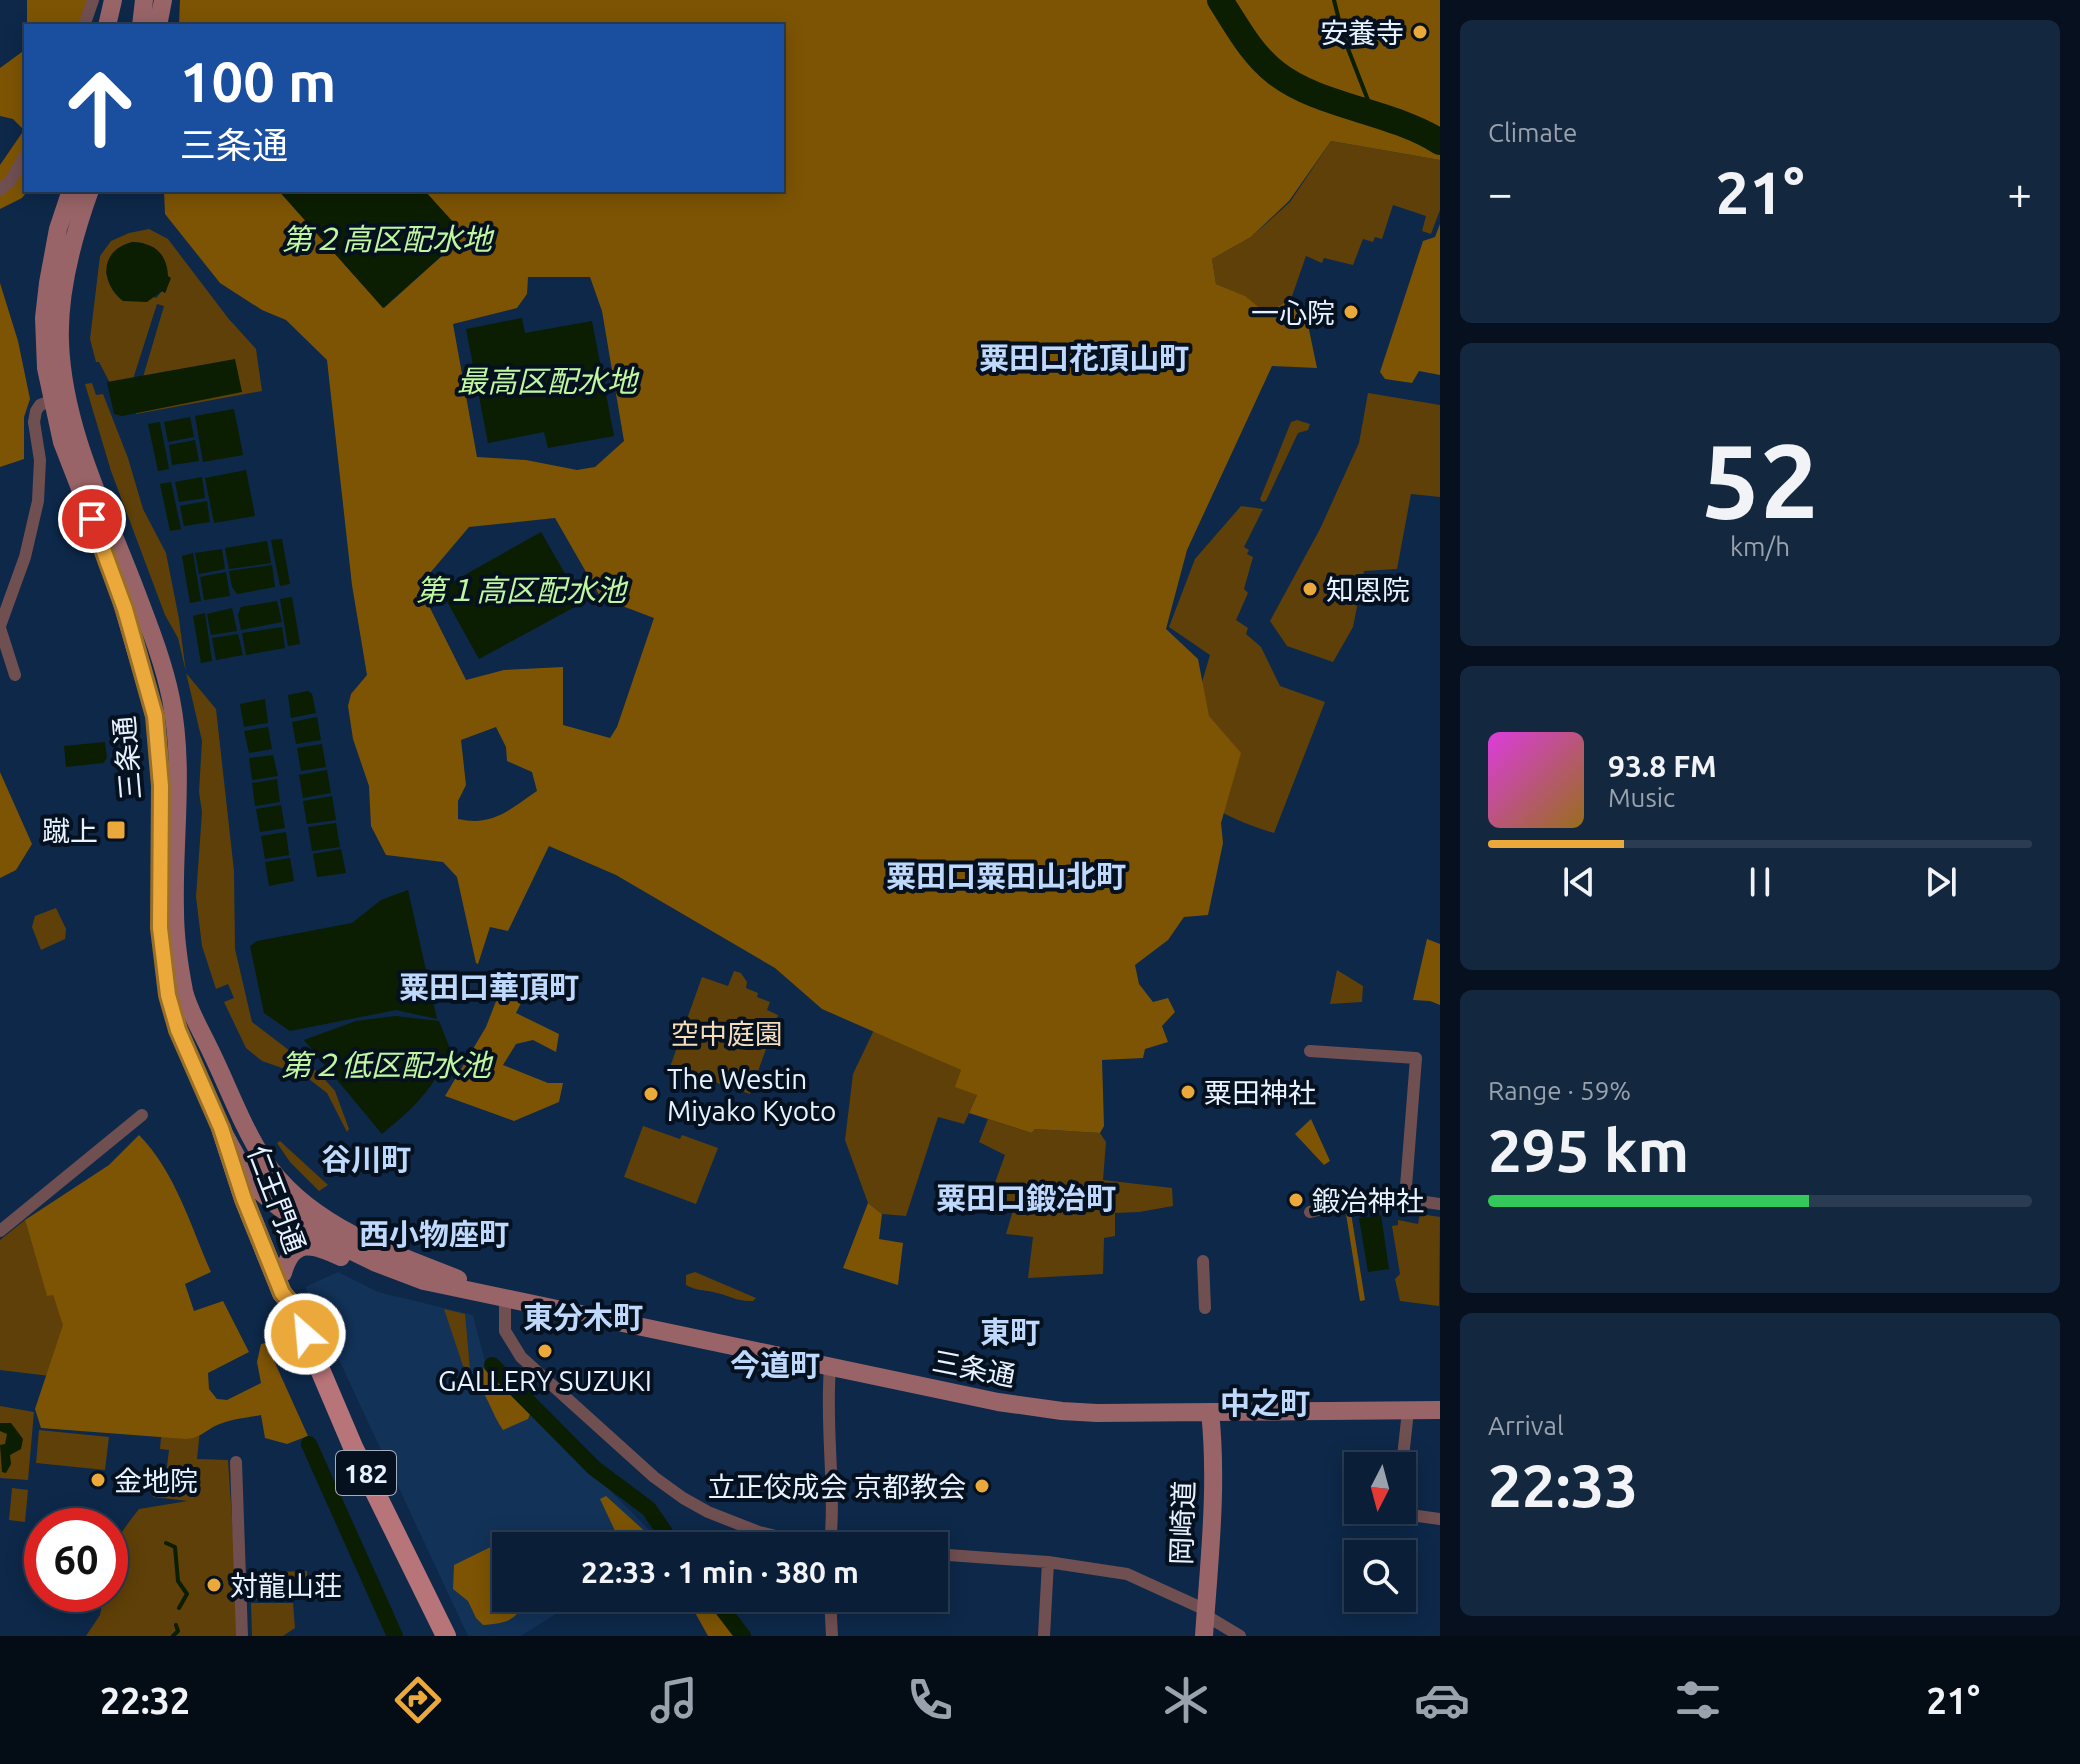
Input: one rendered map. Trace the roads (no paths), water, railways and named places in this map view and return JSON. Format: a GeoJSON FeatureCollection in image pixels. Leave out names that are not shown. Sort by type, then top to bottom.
{"type":"FeatureCollection","features":[{"type":"Feature","properties":{"kind":"main road"},"geometry":{"type":"LineString","coordinates":[[107,24],[113,0]]}},
{"type":"Feature","properties":{"kind":"main road"},"geometry":{"type":"LineString","coordinates":[[141,24],[144,0]]}},
{"type":"Feature","properties":{"kind":"main road"},"geometry":{"type":"LineString","coordinates":[[158,24],[163,0]]}},
{"type":"Feature","properties":{"kind":"main road","name":"三条通"},"geometry":{"type":"LineString","coordinates":[[70,192],[53,249],[44,318],[51,401],[66,452],[114,576],[155,716],[161,786],[160,928],[168,995],[178,1030],[221,1128],[252,1185],[302,1223],[335,1243],[424,1281],[830,1368],[1051,1410],[1097,1413],[1440,1410]]}},
{"type":"Feature","properties":{"kind":"main road","name":"三条通"},"geometry":{"type":"LineString","coordinates":[[89,192],[67,272],[60,339],[63,376],[76,435],[151,630],[171,700],[178,783],[175,911],[185,994],[257,1147],[275,1174],[300,1199],[328,1221],[360,1238],[505,1298]]}},
{"type":"Feature","properties":{"kind":"main road"},"geometry":{"type":"LineString","coordinates":[[185,994],[191,1031],[232,1123],[252,1185]]}},
{"type":"Feature","properties":{"kind":"main road","name":"仁王門通"},"geometry":{"type":"LineString","coordinates":[[221,1128],[244,1199],[282,1293],[293,1306],[353,1447],[446,1636]]}},
{"type":"Feature","properties":{"kind":"main road","name":"182"},"geometry":{"type":"LineString","coordinates":[[252,1185],[293,1306]]}},
{"type":"Feature","properties":{"kind":"main road"},"geometry":{"type":"LineString","coordinates":[[283,1273],[292,1254],[309,1245],[408,1283],[468,1295],[505,1298]]}},
{"type":"Feature","properties":{"kind":"main road","name":"岡崎道"},"geometry":{"type":"LineString","coordinates":[[1204,1636],[1211,1514],[1210,1412]]}},
{"type":"Feature","properties":{"kind":"street"},"geometry":{"type":"LineString","coordinates":[[85,24],[93,0]]}},
{"type":"Feature","properties":{"kind":"street"},"geometry":{"type":"LineString","coordinates":[[0,190],[10,181],[24,157]]}},
{"type":"Feature","properties":{"kind":"street"},"geometry":{"type":"LineString","coordinates":[[15,675],[0,627],[25,557],[38,501],[40,460],[34,422],[36,411],[40,405],[51,401]]}},
{"type":"Feature","properties":{"kind":"street"},"geometry":{"type":"LineString","coordinates":[[1310,1051],[1416,1058],[1405,1199]]}},
{"type":"Feature","properties":{"kind":"street"},"geometry":{"type":"LineString","coordinates":[[0,1231],[142,1115]]}},
{"type":"Feature","properties":{"kind":"street"},"geometry":{"type":"LineString","coordinates":[[1310,1212],[1341,1203],[1405,1199],[1440,1204]]}},
{"type":"Feature","properties":{"kind":"street"},"geometry":{"type":"LineString","coordinates":[[1203,1261],[1205,1308]]}},
{"type":"Feature","properties":{"kind":"street"},"geometry":{"type":"LineString","coordinates":[[505,1298],[505,1331],[521,1357],[654,1477],[708,1512],[759,1532]]}},
{"type":"Feature","properties":{"kind":"street"},"geometry":{"type":"LineString","coordinates":[[830,1368],[832,1532]]}},
{"type":"Feature","properties":{"kind":"street"},"geometry":{"type":"LineString","coordinates":[[1404,1452],[1408,1411]]}},
{"type":"Feature","properties":{"kind":"street"},"geometry":{"type":"LineString","coordinates":[[236,1462],[242,1636]]}},
{"type":"Feature","properties":{"kind":"street"},"geometry":{"type":"LineString","coordinates":[[1416,1516],[1440,1519]]}},
{"type":"Feature","properties":{"kind":"street"},"geometry":{"type":"LineString","coordinates":[[948,1555],[1048,1562],[1127,1574],[1205,1612],[1240,1636]]}},
{"type":"Feature","properties":{"kind":"street"},"geometry":{"type":"LineString","coordinates":[[1044,1636],[1048,1562]]}},
{"type":"Feature","properties":{"kind":"street"},"geometry":{"type":"LineString","coordinates":[[831,1612],[832,1636]]}},
{"type":"Feature","properties":{"kind":"water","name":"第２高区配水地"},"geometry":{"type":"Polygon","coordinates":[[[280,192],[426,192],[465,235],[383,308],[280,192]]]}},
{"type":"Feature","properties":{"kind":"water"},"geometry":{"type":"Polygon","coordinates":[[[133,242],[158,251],[171,278],[165,293],[162,291],[147,302],[123,301],[115,293],[107,276],[109,259],[114,252],[133,242]]]}},
{"type":"Feature","properties":{"kind":"water","name":"最高区配水地"},"geometry":{"type":"Polygon","coordinates":[[[522,318],[525,333],[592,321],[614,436],[548,448],[544,432],[488,443],[466,329],[522,318]]]}},
{"type":"Feature","properties":{"kind":"water"},"geometry":{"type":"Polygon","coordinates":[[[235,359],[242,392],[122,416],[114,414],[107,382],[235,359]]]}},
{"type":"Feature","properties":{"kind":"water"},"geometry":{"type":"Polygon","coordinates":[[[234,409],[243,455],[203,462],[195,416],[234,409]]]}},
{"type":"Feature","properties":{"kind":"water"},"geometry":{"type":"Polygon","coordinates":[[[190,417],[194,437],[168,442],[164,422],[190,417]]]}},
{"type":"Feature","properties":{"kind":"water"},"geometry":{"type":"Polygon","coordinates":[[[160,422],[169,469],[158,471],[148,424],[160,422]]]}},
{"type":"Feature","properties":{"kind":"water"},"geometry":{"type":"Polygon","coordinates":[[[195,440],[199,461],[172,465],[169,445],[195,440]]]}},
{"type":"Feature","properties":{"kind":"water"},"geometry":{"type":"Polygon","coordinates":[[[246,470],[255,516],[214,523],[205,478],[246,470]]]}},
{"type":"Feature","properties":{"kind":"water"},"geometry":{"type":"Polygon","coordinates":[[[202,477],[205,498],[179,502],[175,482],[202,477]]]}},
{"type":"Feature","properties":{"kind":"water"},"geometry":{"type":"Polygon","coordinates":[[[171,482],[181,529],[170,531],[160,484],[171,482]]]}},
{"type":"Feature","properties":{"kind":"water"},"geometry":{"type":"Polygon","coordinates":[[[207,501],[210,522],[184,526],[180,506],[207,501]]]}},
{"type":"Feature","properties":{"kind":"water","name":"第１高区配水池"},"geometry":{"type":"Polygon","coordinates":[[[541,532],[582,603],[479,659],[440,589],[541,532]]]}},
{"type":"Feature","properties":{"kind":"water"},"geometry":{"type":"Polygon","coordinates":[[[282,539],[290,584],[280,586],[271,540],[282,539]]]}},
{"type":"Feature","properties":{"kind":"water"},"geometry":{"type":"Polygon","coordinates":[[[267,541],[271,563],[229,569],[225,548],[267,541]]]}},
{"type":"Feature","properties":{"kind":"water"},"geometry":{"type":"Polygon","coordinates":[[[222,549],[225,569],[199,574],[195,553],[222,549]]]}},
{"type":"Feature","properties":{"kind":"water"},"geometry":{"type":"Polygon","coordinates":[[[193,553],[201,601],[190,603],[182,556],[193,553]]]}},
{"type":"Feature","properties":{"kind":"water"},"geometry":{"type":"Polygon","coordinates":[[[272,565],[275,587],[237,594],[232,587],[229,571],[272,565]]]}},
{"type":"Feature","properties":{"kind":"water"},"geometry":{"type":"Polygon","coordinates":[[[226,572],[230,596],[204,600],[200,577],[226,572]]]}},
{"type":"Feature","properties":{"kind":"water"},"geometry":{"type":"Polygon","coordinates":[[[292,597],[300,644],[288,646],[280,599],[292,597]]]}},
{"type":"Feature","properties":{"kind":"water"},"geometry":{"type":"Polygon","coordinates":[[[277,601],[282,622],[241,630],[238,615],[241,607],[277,601]]]}},
{"type":"Feature","properties":{"kind":"water"},"geometry":{"type":"Polygon","coordinates":[[[232,608],[237,631],[211,635],[207,614],[232,608]]]}},
{"type":"Feature","properties":{"kind":"water"},"geometry":{"type":"Polygon","coordinates":[[[205,613],[212,661],[201,663],[193,616],[205,613]]]}},
{"type":"Feature","properties":{"kind":"water"},"geometry":{"type":"Polygon","coordinates":[[[282,627],[285,648],[246,655],[242,633],[282,627]]]}},
{"type":"Feature","properties":{"kind":"water"},"geometry":{"type":"Polygon","coordinates":[[[238,634],[243,655],[216,660],[212,638],[238,634]]]}},
{"type":"Feature","properties":{"kind":"water"},"geometry":{"type":"Polygon","coordinates":[[[308,691],[312,694],[316,713],[291,718],[288,695],[308,691]]]}},
{"type":"Feature","properties":{"kind":"water"},"geometry":{"type":"Polygon","coordinates":[[[265,699],[268,723],[244,727],[240,704],[265,699]]]}},
{"type":"Feature","properties":{"kind":"water"},"geometry":{"type":"Polygon","coordinates":[[[317,717],[321,740],[296,744],[292,722],[317,717]]]}},
{"type":"Feature","properties":{"kind":"water"},"geometry":{"type":"Polygon","coordinates":[[[268,727],[272,749],[249,753],[244,731],[268,727]]]}},
{"type":"Feature","properties":{"kind":"water"},"geometry":{"type":"Polygon","coordinates":[[[105,742],[107,758],[103,763],[66,767],[64,746],[105,742]]]}},
{"type":"Feature","properties":{"kind":"water"},"geometry":{"type":"Polygon","coordinates":[[[322,744],[326,767],[301,771],[297,748],[322,744]]]}},
{"type":"Feature","properties":{"kind":"water"},"geometry":{"type":"Polygon","coordinates":[[[273,755],[278,776],[252,780],[249,758],[273,755]]]}},
{"type":"Feature","properties":{"kind":"water"},"geometry":{"type":"Polygon","coordinates":[[[327,770],[331,793],[303,798],[299,775],[327,770]]]}},
{"type":"Feature","properties":{"kind":"water"},"geometry":{"type":"Polygon","coordinates":[[[277,779],[280,802],[255,806],[252,783],[277,779]]]}},
{"type":"Feature","properties":{"kind":"water"},"geometry":{"type":"Polygon","coordinates":[[[332,796],[336,820],[307,824],[303,801],[332,796]]]}},
{"type":"Feature","properties":{"kind":"water"},"geometry":{"type":"Polygon","coordinates":[[[281,805],[285,828],[260,832],[256,809],[281,805]]]}},
{"type":"Feature","properties":{"kind":"water"},"geometry":{"type":"Polygon","coordinates":[[[336,823],[340,847],[312,851],[308,827],[336,823]]]}},
{"type":"Feature","properties":{"kind":"water"},"geometry":{"type":"Polygon","coordinates":[[[286,832],[289,855],[265,859],[261,836],[286,832]]]}},
{"type":"Feature","properties":{"kind":"water"},"geometry":{"type":"Polygon","coordinates":[[[341,849],[346,873],[317,877],[313,854],[341,849]]]}},
{"type":"Feature","properties":{"kind":"water"},"geometry":{"type":"Polygon","coordinates":[[[290,858],[294,881],[269,886],[265,862],[290,858]]]}},
{"type":"Feature","properties":{"kind":"water"},"geometry":{"type":"Polygon","coordinates":[[[408,890],[437,1019],[396,1010],[290,1031],[264,1013],[250,946],[257,941],[352,923],[381,900],[408,890]]]}},
{"type":"Feature","properties":{"kind":"water","name":"第２低区配水池"},"geometry":{"type":"Polygon","coordinates":[[[395,1016],[439,1021],[451,1051],[422,1097],[382,1134],[304,1040],[356,1021],[395,1016]]]}},
{"type":"Feature","properties":{"kind":"water"},"geometry":{"type":"Polygon","coordinates":[[[1381,1215],[1389,1269],[1368,1272],[1359,1218],[1381,1215]]]}},
{"type":"Feature","properties":{"kind":"water"},"geometry":{"type":"Polygon","coordinates":[[[0,1423],[11,1423],[23,1439],[21,1449],[10,1455],[11,1464],[6,1473],[2,1472],[0,1445],[5,1444],[7,1434],[0,1431],[0,1423]]]}},
{"type":"Feature","properties":{"kind":"waterway"},"geometry":{"type":"LineString","coordinates":[[1220,0],[1259,58],[1293,84],[1334,102],[1400,123],[1440,142]]}},
{"type":"Feature","properties":{"kind":"waterway"},"geometry":{"type":"LineString","coordinates":[[1334,0],[1343,36],[1373,113]]}},
{"type":"Feature","properties":{"kind":"waterway"},"geometry":{"type":"LineString","coordinates":[[492,1365],[594,1468],[649,1509],[665,1532]]}},
{"type":"Feature","properties":{"kind":"waterway"},"geometry":{"type":"LineString","coordinates":[[309,1444],[395,1636]]}},
{"type":"Feature","properties":{"kind":"waterway"},"geometry":{"type":"LineString","coordinates":[[166,1543],[175,1547],[178,1581],[187,1594],[179,1608]]}},
{"type":"Feature","properties":{"kind":"waterway"},"geometry":{"type":"LineString","coordinates":[[725,1612],[743,1636]]}},
{"type":"Feature","properties":{"kind":"waterway"},"geometry":{"type":"LineString","coordinates":[[173,1636],[178,1631],[176,1625]]}},
{"type":"Feature","properties":{"kind":"place","name":"安養寺"},"geometry":{"type":"Point","coordinates":[1420,32]}},
{"type":"Feature","properties":{"kind":"place","name":"一心院"},"geometry":{"type":"Point","coordinates":[1351,312]}},
{"type":"Feature","properties":{"kind":"place","name":"知恩院"},"geometry":{"type":"Point","coordinates":[1310,589]}},
{"type":"Feature","properties":{"kind":"place","name":"蹴上"},"geometry":{"type":"Point","coordinates":[116,830]}},
{"type":"Feature","properties":{"kind":"place","name":"粟田神社"},"geometry":{"type":"Point","coordinates":[1188,1092]}},
{"type":"Feature","properties":{"kind":"place","name":"The Westin Miyako Kyoto"},"geometry":{"type":"Point","coordinates":[651,1094]}},
{"type":"Feature","properties":{"kind":"place","name":"鍛冶神社"},"geometry":{"type":"Point","coordinates":[1296,1200]}},
{"type":"Feature","properties":{"kind":"place","name":"GALLERY SUZUKI"},"geometry":{"type":"Point","coordinates":[545,1351]}},
{"type":"Feature","properties":{"kind":"place","name":"金地院"},"geometry":{"type":"Point","coordinates":[98,1480]}},
{"type":"Feature","properties":{"kind":"place","name":"立正佼成会 京都教会"},"geometry":{"type":"Point","coordinates":[982,1486]}},
{"type":"Feature","properties":{"kind":"place","name":"対龍山荘"},"geometry":{"type":"Point","coordinates":[214,1585]}},
{"type":"Feature","properties":{"kind":"district","name":"粟田口花頂山町"},"geometry":{"type":"Point","coordinates":[1084,358]}},
{"type":"Feature","properties":{"kind":"district","name":"粟田口粟田山北町"},"geometry":{"type":"Point","coordinates":[1006,876]}},
{"type":"Feature","properties":{"kind":"district","name":"粟田口華頂町"},"geometry":{"type":"Point","coordinates":[489,987]}},
{"type":"Feature","properties":{"kind":"district","name":"谷川町"},"geometry":{"type":"Point","coordinates":[366,1159]}},
{"type":"Feature","properties":{"kind":"district","name":"粟田口鍛冶町"},"geometry":{"type":"Point","coordinates":[1026,1198]}},
{"type":"Feature","properties":{"kind":"district","name":"西小物座町"},"geometry":{"type":"Point","coordinates":[434,1234]}},
{"type":"Feature","properties":{"kind":"district","name":"東分木町"},"geometry":{"type":"Point","coordinates":[583,1317]}},
{"type":"Feature","properties":{"kind":"district","name":"東町"},"geometry":{"type":"Point","coordinates":[1010,1332]}},
{"type":"Feature","properties":{"kind":"district","name":"今道町"},"geometry":{"type":"Point","coordinates":[775,1365]}},
{"type":"Feature","properties":{"kind":"district","name":"中之町"},"geometry":{"type":"Point","coordinates":[1265,1403]}},
{"type":"Feature","properties":{"kind":"park label","name":"空中庭園"},"geometry":{"type":"Point","coordinates":[727,1033]}}]}
